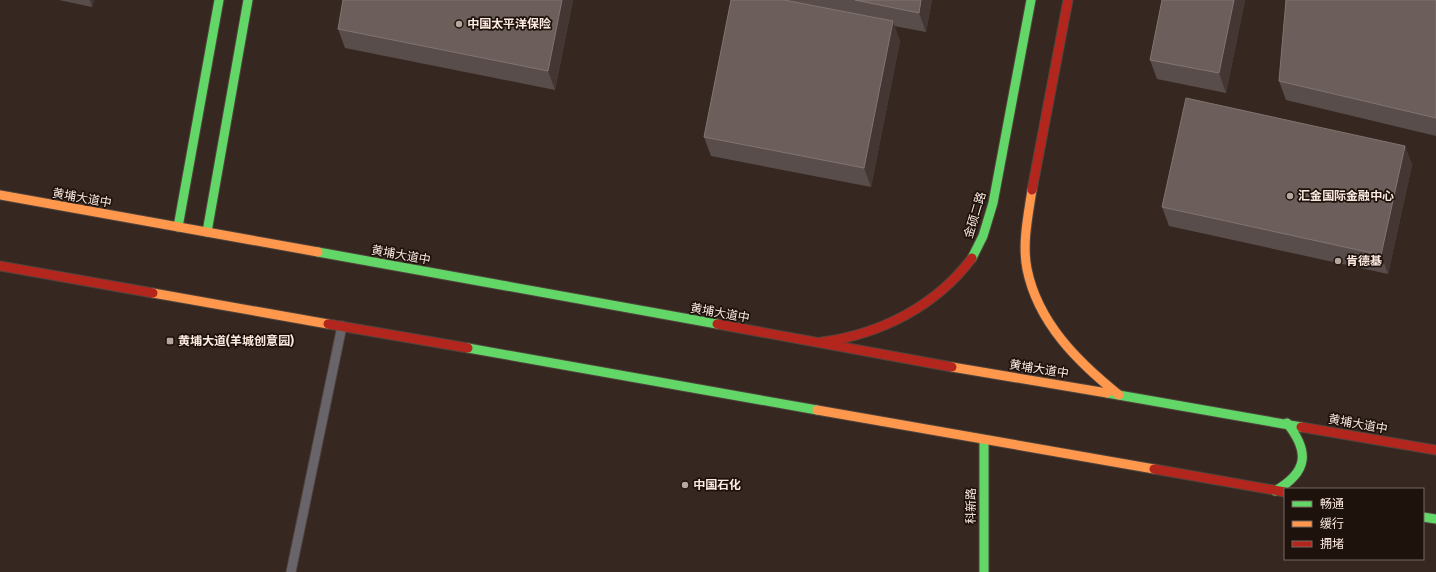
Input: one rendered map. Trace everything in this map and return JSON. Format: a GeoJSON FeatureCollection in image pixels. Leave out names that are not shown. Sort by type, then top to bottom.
{"type":"FeatureCollection","features":[{"type":"Feature","properties":{"kind":"main road"},"geometry":{"type":"LineString","coordinates":[[178,227],[219,0]]}},
{"type":"Feature","properties":{"kind":"main road"},"geometry":{"type":"LineString","coordinates":[[206,232],[248,0]]}},
{"type":"Feature","properties":{"kind":"main road","name":"金硕二路"},"geometry":{"type":"LineString","coordinates":[[818,343],[870,332],[893,321],[945,287],[965,268],[975,253],[988,224],[993,203],[1031,0]]}},
{"type":"Feature","properties":{"kind":"main road"},"geometry":{"type":"LineString","coordinates":[[1068,0],[1029,208],[1025,240],[1027,269],[1032,286],[1048,320],[1068,349],[1092,374],[1119,395]]}},
{"type":"Feature","properties":{"kind":"main road","name":"黄埔大道中"},"geometry":{"type":"LineString","coordinates":[[0,195],[818,343],[1436,450]]}},
{"type":"Feature","properties":{"kind":"main road"},"geometry":{"type":"LineString","coordinates":[[0,266],[1284,492]]}},
{"type":"Feature","properties":{"kind":"main road"},"geometry":{"type":"LineString","coordinates":[[1275,491],[1293,480],[1303,462],[1300,441],[1287,423]]}},
{"type":"Feature","properties":{"kind":"main road","name":"科新路"},"geometry":{"type":"LineString","coordinates":[[984,440],[984,572]]}},
{"type":"Feature","properties":{"kind":"main road"},"geometry":{"type":"LineString","coordinates":[[1424,517],[1436,519]]}},
{"type":"Feature","properties":{"kind":"lane"},"geometry":{"type":"LineString","coordinates":[[292,572],[342,326]]}},
{"type":"Feature","properties":{"kind":"building","name":"中国太平洋保险"},"geometry":{"type":"Polygon","coordinates":[[[343,0],[562,0],[548,71],[338,29],[343,0]]]}},
{"type":"Feature","properties":{"kind":"building"},"geometry":{"type":"Polygon","coordinates":[[[731,0],[784,0],[893,21],[864,168],[704,137],[731,0]]]}},
{"type":"Feature","properties":{"kind":"building"},"geometry":{"type":"Polygon","coordinates":[[[855,0],[921,0],[919,13],[855,0]]]}},
{"type":"Feature","properties":{"kind":"building"},"geometry":{"type":"Polygon","coordinates":[[[1162,0],[1234,0],[1219,73],[1150,60],[1162,0]]]}},
{"type":"Feature","properties":{"kind":"building"},"geometry":{"type":"Polygon","coordinates":[[[1286,0],[1436,0],[1436,118],[1279,81],[1286,0]]]}},
{"type":"Feature","properties":{"kind":"building","name":"汇金国际金融中心"},"geometry":{"type":"Polygon","coordinates":[[[1186,98],[1405,146],[1381,255],[1162,207],[1186,98]]]}},
{"type":"Feature","properties":{"kind":"traffic: fast"},"geometry":{"type":"LineString","coordinates":[[178,227],[219,0]]}},
{"type":"Feature","properties":{"kind":"traffic: fast"},"geometry":{"type":"LineString","coordinates":[[207,232],[248,0]]}},
{"type":"Feature","properties":{"kind":"traffic: fast"},"geometry":{"type":"LineString","coordinates":[[972,258],[983,236],[993,203],[1031,0]]}},
{"type":"Feature","properties":{"kind":"traffic: fast"},"geometry":{"type":"LineString","coordinates":[[318,252],[717,324]]}},
{"type":"Feature","properties":{"kind":"traffic: fast"},"geometry":{"type":"LineString","coordinates":[[468,348],[817,410]]}},
{"type":"Feature","properties":{"kind":"traffic: fast"},"geometry":{"type":"LineString","coordinates":[[1107,393],[1301,427]]}},
{"type":"Feature","properties":{"kind":"traffic: fast"},"geometry":{"type":"LineString","coordinates":[[1275,491],[1286,484],[1294,476],[1302,461],[1302,452],[1299,443],[1287,423]]}},
{"type":"Feature","properties":{"kind":"traffic: fast"},"geometry":{"type":"LineString","coordinates":[[984,440],[984,572]]}},
{"type":"Feature","properties":{"kind":"traffic: fast"},"geometry":{"type":"LineString","coordinates":[[1424,517],[1436,519]]}},
{"type":"Feature","properties":{"kind":"traffic: slow"},"geometry":{"type":"LineString","coordinates":[[1032,190],[1026,230],[1025,250],[1027,269],[1032,289],[1040,307],[1062,340],[1089,369],[1119,395]]}},
{"type":"Feature","properties":{"kind":"traffic: slow"},"geometry":{"type":"LineString","coordinates":[[0,195],[318,252]]}},
{"type":"Feature","properties":{"kind":"traffic: slow"},"geometry":{"type":"LineString","coordinates":[[153,293],[328,324]]}},
{"type":"Feature","properties":{"kind":"traffic: slow"},"geometry":{"type":"LineString","coordinates":[[952,367],[1107,393]]}},
{"type":"Feature","properties":{"kind":"traffic: slow"},"geometry":{"type":"LineString","coordinates":[[817,410],[1154,469]]}},
{"type":"Feature","properties":{"kind":"traffic: jam"},"geometry":{"type":"LineString","coordinates":[[1032,190],[1068,0]]}},
{"type":"Feature","properties":{"kind":"traffic: jam"},"geometry":{"type":"LineString","coordinates":[[822,342],[865,332],[886,325],[906,315],[924,304],[942,290],[958,275],[972,258]]}},
{"type":"Feature","properties":{"kind":"traffic: jam"},"geometry":{"type":"LineString","coordinates":[[0,266],[153,293]]}},
{"type":"Feature","properties":{"kind":"traffic: jam"},"geometry":{"type":"LineString","coordinates":[[328,324],[468,348]]}},
{"type":"Feature","properties":{"kind":"traffic: jam"},"geometry":{"type":"LineString","coordinates":[[717,324],[952,367]]}},
{"type":"Feature","properties":{"kind":"traffic: jam"},"geometry":{"type":"LineString","coordinates":[[1301,427],[1436,450]]}},
{"type":"Feature","properties":{"kind":"traffic: jam"},"geometry":{"type":"LineString","coordinates":[[1154,469],[1284,492]]}},
{"type":"Feature","properties":{"kind":"place","name":"中国太平洋保险"},"geometry":{"type":"Point","coordinates":[459,24]}},
{"type":"Feature","properties":{"kind":"place","name":"汇金国际金融中心"},"geometry":{"type":"Point","coordinates":[1290,196]}},
{"type":"Feature","properties":{"kind":"place","name":"肯德基"},"geometry":{"type":"Point","coordinates":[1338,261]}},
{"type":"Feature","properties":{"kind":"place","name":"黄埔大道(羊城创意园)"},"geometry":{"type":"Point","coordinates":[170,341]}},
{"type":"Feature","properties":{"kind":"place","name":"中国石化"},"geometry":{"type":"Point","coordinates":[685,485]}}]}
